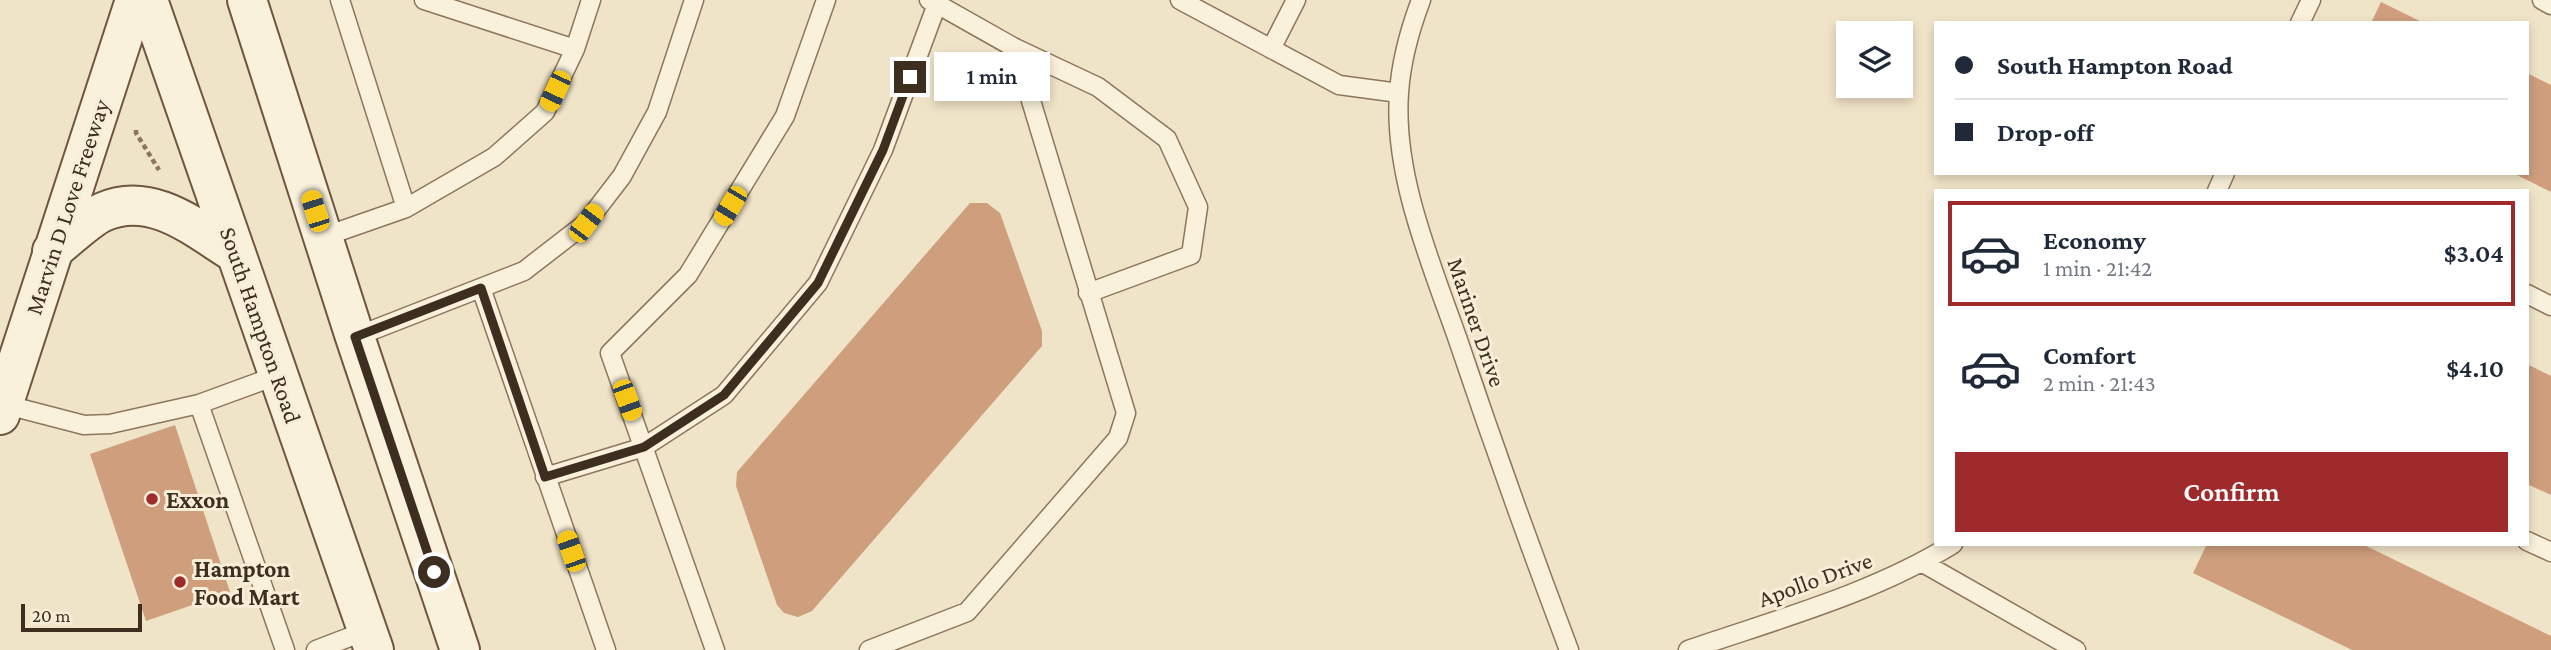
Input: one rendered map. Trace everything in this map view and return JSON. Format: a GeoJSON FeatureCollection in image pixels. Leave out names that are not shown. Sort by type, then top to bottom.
{"type":"FeatureCollection","features":[{"type":"Feature","properties":{"kind":"main road","name":"Marvin D Love Freeway"},"geometry":{"type":"LineString","coordinates":[[2,409],[135,0]]}},
{"type":"Feature","properties":{"kind":"main road","name":"South Hampton Road"},"geometry":{"type":"LineString","coordinates":[[148,0],[371,640]]}},
{"type":"Feature","properties":{"kind":"main road"},"geometry":{"type":"LineString","coordinates":[[247,0],[355,337],[460,650]]}},
{"type":"Feature","properties":{"kind":"main road"},"geometry":{"type":"LineString","coordinates":[[52,251],[103,212],[138,204],[163,209],[235,253]]}},
{"type":"Feature","properties":{"kind":"lane"},"geometry":{"type":"LineString","coordinates":[[340,0],[406,208]]}},
{"type":"Feature","properties":{"kind":"lane"},"geometry":{"type":"LineString","coordinates":[[424,0],[575,49]]}},
{"type":"Feature","properties":{"kind":"lane"},"geometry":{"type":"LineString","coordinates":[[323,237],[406,208],[494,157],[545,112],[575,49],[590,0]]}},
{"type":"Feature","properties":{"kind":"lane"},"geometry":{"type":"LineString","coordinates":[[355,337],[524,271],[586,223],[622,176],[657,112],[694,0]]}},
{"type":"Feature","properties":{"kind":"lane"},"geometry":{"type":"LineString","coordinates":[[715,650],[610,353],[688,275],[785,116],[826,0]]}},
{"type":"Feature","properties":{"kind":"lane"},"geometry":{"type":"LineString","coordinates":[[1180,0],[1339,85],[1399,93]]}},
{"type":"Feature","properties":{"kind":"lane"},"geometry":{"type":"LineString","coordinates":[[1271,49],[1297,0]]}},
{"type":"Feature","properties":{"kind":"lane","name":"Mariner Drive"},"geometry":{"type":"LineString","coordinates":[[1422,0],[1411,26],[1399,93],[1402,148],[1416,218],[1519,517],[1569,650]]}},
{"type":"Feature","properties":{"kind":"lane"},"geometry":{"type":"LineString","coordinates":[[2301,21],[2311,0]]}},
{"type":"Feature","properties":{"kind":"lane"},"geometry":{"type":"LineString","coordinates":[[2542,0],[2551,5]]}},
{"type":"Feature","properties":{"kind":"lane"},"geometry":{"type":"LineString","coordinates":[[545,477],[644,447],[724,395],[818,283],[883,150],[933,2],[1015,48],[1098,87],[1167,139],[1198,207],[1191,256],[1088,293]]}},
{"type":"Feature","properties":{"kind":"lane"},"geometry":{"type":"LineString","coordinates":[[869,650],[967,612],[1118,438],[1126,412],[1015,48]]}},
{"type":"Feature","properties":{"kind":"lane"},"geometry":{"type":"LineString","coordinates":[[481,288],[606,650]]}},
{"type":"Feature","properties":{"kind":"lane"},"geometry":{"type":"LineString","coordinates":[[2529,295],[2551,306]]}},
{"type":"Feature","properties":{"kind":"lane"},"geometry":{"type":"LineString","coordinates":[[2,409],[83,425],[110,424],[199,404],[278,375]]}},
{"type":"Feature","properties":{"kind":"lane"},"geometry":{"type":"LineString","coordinates":[[199,404],[285,650]]}},
{"type":"Feature","properties":{"kind":"lane"},"geometry":{"type":"LineString","coordinates":[[2529,542],[2551,552]]}},
{"type":"Feature","properties":{"kind":"lane","name":"Apollo Drive"},"geometry":{"type":"LineString","coordinates":[[1688,650],[1859,592],[1923,563],[1950,546]]}},
{"type":"Feature","properties":{"kind":"lane"},"geometry":{"type":"LineString","coordinates":[[1923,563],[2076,650]]}},
{"type":"Feature","properties":{"kind":"lane"},"geometry":{"type":"LineString","coordinates":[[316,650],[371,640]]}},
{"type":"Feature","properties":{"kind":"path"},"geometry":{"type":"LineString","coordinates":[[138,122],[136,133],[159,168],[160,178]]}},
{"type":"Feature","properties":{"kind":"building"},"geometry":{"type":"Polygon","coordinates":[[[2381,2],[2420,21],[2372,21],[2381,2]]]}},
{"type":"Feature","properties":{"kind":"building"},"geometry":{"type":"Polygon","coordinates":[[[2529,74],[2551,85],[2551,192],[2517,175],[2529,175],[2529,74]]]}},
{"type":"Feature","properties":{"kind":"building"},"geometry":{"type":"Polygon","coordinates":[[[970,203],[987,203],[1000,213],[1042,331],[1042,346],[812,611],[798,617],[784,613],[777,605],[736,486],[737,472],[970,203]]]}},
{"type":"Feature","properties":{"kind":"building"},"geometry":{"type":"Polygon","coordinates":[[[2529,365],[2551,376],[2551,495],[2529,485],[2529,365]]]}},
{"type":"Feature","properties":{"kind":"building","name":"Exxon"},"geometry":{"type":"Polygon","coordinates":[[[175,425],[230,592],[146,621],[90,454],[175,425]]]}},
{"type":"Feature","properties":{"kind":"building"},"geometry":{"type":"Polygon","coordinates":[[[2206,546],[2366,546],[2551,636],[2551,650],[2352,650],[2193,573],[2206,546]]]}},
{"type":"Feature","properties":{"kind":"place","name":"Exxon"},"geometry":{"type":"Point","coordinates":[152,499]}},
{"type":"Feature","properties":{"kind":"place","name":"Hampton Food Mart"},"geometry":{"type":"Point","coordinates":[180,582]}},
{"type":"Feature","properties":{"kind":"route"},"geometry":{"type":"LineString","coordinates":[[434,572],[355,337],[481,288],[545,477],[644,447],[724,395],[818,283],[883,150],[910,77]]}}]}
